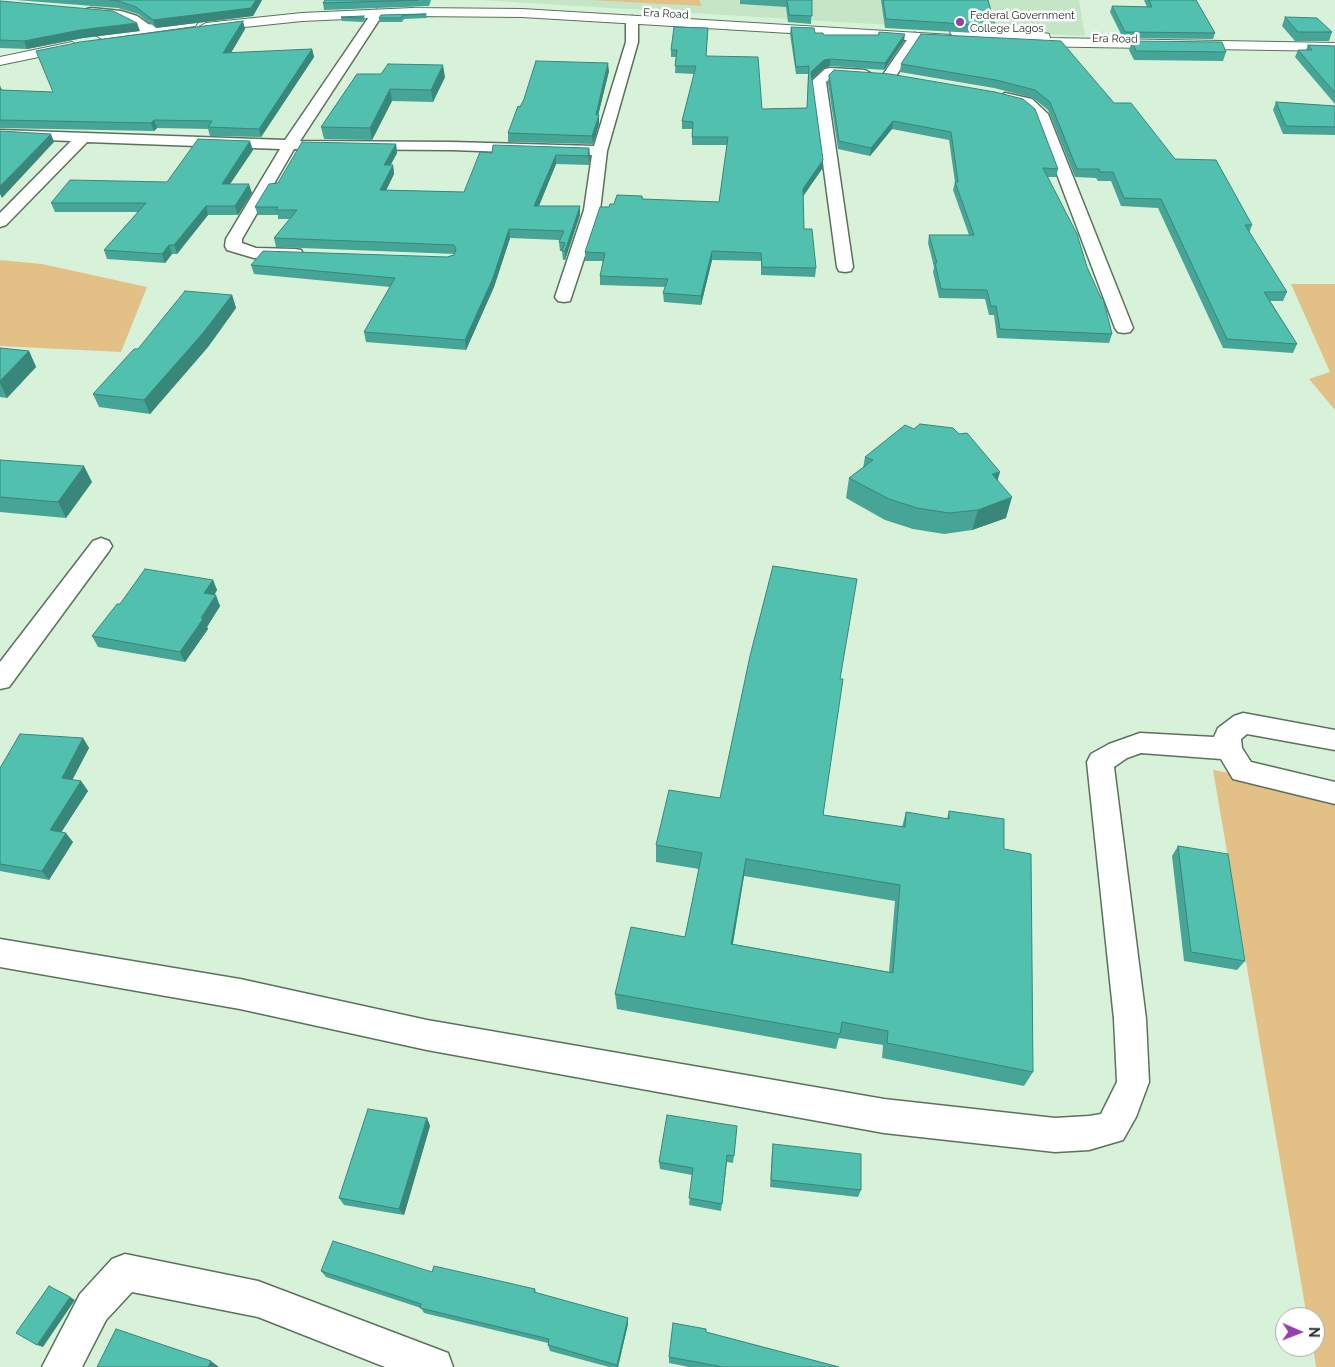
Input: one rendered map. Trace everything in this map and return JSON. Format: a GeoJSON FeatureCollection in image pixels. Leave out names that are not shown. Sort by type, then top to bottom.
{"type":"FeatureCollection","features":[{"type":"Feature","properties":{"kind":"main road","name":"Era Road"},"geometry":{"type":"LineString","coordinates":[[0,54],[148,28],[372,7],[490,5],[1042,37],[1335,40]]}},
{"type":"Feature","properties":{"kind":"main road"},"geometry":{"type":"LineString","coordinates":[[0,61],[87,40],[268,17],[377,14],[522,13],[915,37],[1092,44],[1335,47]]}},
{"type":"Feature","properties":{"kind":"street"},"geometry":{"type":"LineString","coordinates":[[78,10],[117,14],[133,19],[148,28]]}},
{"type":"Feature","properties":{"kind":"street"},"geometry":{"type":"LineString","coordinates":[[310,254],[254,253],[233,246],[234,239],[304,121],[377,14]]}},
{"type":"Feature","properties":{"kind":"street"},"geometry":{"type":"LineString","coordinates":[[564,297],[592,210],[600,151],[632,42],[632,20]]}},
{"type":"Feature","properties":{"kind":"street"},"geometry":{"type":"LineString","coordinates":[[889,76],[915,37]]}},
{"type":"Feature","properties":{"kind":"street"},"geometry":{"type":"LineString","coordinates":[[846,267],[819,81],[830,72],[908,79]]}},
{"type":"Feature","properties":{"kind":"street"},"geometry":{"type":"LineString","coordinates":[[994,94],[1027,102],[1041,114],[1124,328]]}},
{"type":"Feature","properties":{"kind":"street"},"geometry":{"type":"LineString","coordinates":[[0,134],[290,145],[452,146],[600,151]]}},
{"type":"Feature","properties":{"kind":"street"},"geometry":{"type":"LineString","coordinates":[[0,222],[83,137]]}},
{"type":"Feature","properties":{"kind":"street"},"geometry":{"type":"LineString","coordinates":[[0,680],[101,546]]}},
{"type":"Feature","properties":{"kind":"street"},"geometry":{"type":"LineString","coordinates":[[1335,740],[1243,723],[1227,735],[1229,749],[1242,771],[1335,793]]}},
{"type":"Feature","properties":{"kind":"street"},"geometry":{"type":"LineString","coordinates":[[0,953],[240,994],[427,1035],[884,1116],[1055,1135],[1089,1133],[1112,1128],[1124,1105],[1132,1082],[1130,1019],[1100,762],[1118,751],[1140,743],[1229,749]]}},
{"type":"Feature","properties":{"kind":"street"},"geometry":{"type":"LineString","coordinates":[[61,1367],[93,1308],[125,1272],[258,1299],[434,1367]]}},
{"type":"Feature","properties":{"kind":"shaded area","name":"Federal Government College Lagos"},"geometry":{"type":"Polygon","coordinates":[[[480,0],[1079,0],[1085,36],[938,28],[480,0]]]}},
{"type":"Feature","properties":{"kind":"shaded area"},"geometry":{"type":"Polygon","coordinates":[[[589,0],[699,0],[702,6],[589,0]]]}},
{"type":"Feature","properties":{"kind":"shaded area"},"geometry":{"type":"Polygon","coordinates":[[[0,260],[42,264],[147,287],[121,352],[0,346],[0,260]]]}},
{"type":"Feature","properties":{"kind":"shaded area"},"geometry":{"type":"Polygon","coordinates":[[[1291,284],[1335,284],[1335,410],[1309,379],[1330,372],[1291,284]]]}},
{"type":"Feature","properties":{"kind":"shaded area"},"geometry":{"type":"Polygon","coordinates":[[[1213,770],[1335,793],[1335,1367],[1316,1367],[1314,1357],[1325,1357],[1325,1307],[1305,1307],[1213,770]]]}},
{"type":"Feature","properties":{"kind":"building"},"geometry":{"type":"Polygon","coordinates":[[[115,0],[256,0],[251,8],[153,20],[136,7],[115,0]]]}},
{"type":"Feature","properties":{"kind":"building"},"geometry":{"type":"Polygon","coordinates":[[[325,0],[418,0],[323,3],[325,0]]]}},
{"type":"Feature","properties":{"kind":"building"},"geometry":{"type":"Polygon","coordinates":[[[787,0],[812,0],[812,16],[789,15],[787,0]]]}},
{"type":"Feature","properties":{"kind":"building"},"geometry":{"type":"Polygon","coordinates":[[[883,0],[988,0],[995,26],[886,19],[883,0]]]}},
{"type":"Feature","properties":{"kind":"building"},"geometry":{"type":"Polygon","coordinates":[[[1149,0],[1196,0],[1215,33],[1125,32],[1112,6],[1152,7],[1149,0]]]}},
{"type":"Feature","properties":{"kind":"building"},"geometry":{"type":"Polygon","coordinates":[[[0,1],[113,11],[137,23],[80,30],[24,41],[0,40],[0,1]]]}},
{"type":"Feature","properties":{"kind":"building"},"geometry":{"type":"Polygon","coordinates":[[[426,14],[403,15],[401,18],[379,18],[381,15],[426,14]]]}},
{"type":"Feature","properties":{"kind":"building"},"geometry":{"type":"Polygon","coordinates":[[[364,16],[362,18],[341,17],[364,16]]]}},
{"type":"Feature","properties":{"kind":"building"},"geometry":{"type":"Polygon","coordinates":[[[1285,17],[1317,18],[1332,32],[1298,32],[1285,17]]]}},
{"type":"Feature","properties":{"kind":"building"},"geometry":{"type":"Polygon","coordinates":[[[243,21],[223,53],[312,49],[259,129],[208,127],[212,121],[154,120],[151,123],[0,120],[0,88],[1,90],[53,92],[36,51],[80,42],[243,21]]]}},
{"type":"Feature","properties":{"kind":"building"},"geometry":{"type":"Polygon","coordinates":[[[674,27],[708,28],[706,56],[758,57],[762,109],[807,108],[809,66],[796,67],[791,27],[814,28],[815,33],[823,33],[824,35],[879,35],[879,32],[905,34],[885,63],[830,59],[824,60],[811,72],[823,160],[803,189],[804,229],[812,229],[816,268],[762,267],[761,253],[712,251],[701,296],[663,293],[668,279],[600,276],[605,253],[585,252],[600,207],[609,207],[610,204],[614,204],[617,195],[642,196],[642,199],[719,202],[728,137],[692,137],[693,122],[682,121],[696,66],[675,66],[677,50],[671,50],[674,27]]]}},
{"type":"Feature","properties":{"kind":"building"},"geometry":{"type":"Polygon","coordinates":[[[921,34],[1061,41],[1114,103],[1131,103],[1175,159],[1216,160],[1252,225],[1245,225],[1287,292],[1264,292],[1297,344],[1227,339],[1161,199],[1124,198],[1113,172],[1100,172],[1099,169],[1077,169],[1050,102],[1035,90],[996,80],[901,64],[921,34]]]}},
{"type":"Feature","properties":{"kind":"building"},"geometry":{"type":"Polygon","coordinates":[[[1132,41],[1222,42],[1226,52],[1136,51],[1132,41]]]}},
{"type":"Feature","properties":{"kind":"building"},"geometry":{"type":"Polygon","coordinates":[[[1308,45],[1335,46],[1335,93],[1298,50],[1312,50],[1308,45]]]}},
{"type":"Feature","properties":{"kind":"building"},"geometry":{"type":"Polygon","coordinates":[[[536,61],[608,63],[596,115],[599,115],[592,136],[508,133],[518,106],[520,107],[524,99],[536,61]]]}},
{"type":"Feature","properties":{"kind":"building"},"geometry":{"type":"Polygon","coordinates":[[[388,64],[443,65],[431,90],[390,89],[370,128],[321,127],[357,74],[381,74],[388,64]]]}},
{"type":"Feature","properties":{"kind":"building"},"geometry":{"type":"Polygon","coordinates":[[[834,70],[890,74],[995,92],[1023,99],[1035,109],[1058,169],[1043,168],[1077,234],[1087,267],[1101,298],[1103,298],[1112,334],[1000,329],[996,306],[991,306],[987,290],[941,289],[935,263],[937,263],[929,235],[974,235],[955,182],[958,182],[951,132],[893,121],[871,148],[839,141],[829,75],[834,70]]]}},
{"type":"Feature","properties":{"kind":"building"},"geometry":{"type":"Polygon","coordinates":[[[1276,102],[1335,106],[1335,127],[1286,126],[1276,102]]]}},
{"type":"Feature","properties":{"kind":"building"},"geometry":{"type":"Polygon","coordinates":[[[0,131],[51,134],[0,186],[0,131]]]}},
{"type":"Feature","properties":{"kind":"building"},"geometry":{"type":"Polygon","coordinates":[[[198,139],[250,141],[222,184],[249,184],[235,206],[206,206],[174,245],[169,245],[162,254],[104,250],[146,203],[51,203],[70,180],[167,182],[198,139]]]}},
{"type":"Feature","properties":{"kind":"building"},"geometry":{"type":"Polygon","coordinates":[[[302,142],[396,144],[384,165],[393,165],[380,190],[464,192],[480,152],[492,153],[493,145],[589,148],[588,156],[556,155],[534,206],[580,206],[565,251],[562,251],[565,243],[559,242],[564,231],[509,229],[493,278],[465,340],[364,332],[395,278],[251,265],[263,251],[447,257],[454,255],[456,249],[454,245],[274,238],[297,210],[276,210],[278,207],[255,207],[269,184],[278,183],[302,142]]]}},
{"type":"Feature","properties":{"kind":"building"},"geometry":{"type":"Polygon","coordinates":[[[185,291],[232,295],[203,333],[144,400],[93,394],[134,349],[138,349],[185,291]]]}},
{"type":"Feature","properties":{"kind":"building"},"geometry":{"type":"Polygon","coordinates":[[[0,348],[29,351],[0,381],[0,348]]]}},
{"type":"Feature","properties":{"kind":"building"},"geometry":{"type":"Polygon","coordinates":[[[920,424],[953,428],[959,434],[967,433],[1000,472],[992,474],[1012,497],[978,510],[949,513],[917,508],[889,499],[849,478],[873,460],[865,457],[905,425],[914,429],[920,424]]]}},
{"type":"Feature","properties":{"kind":"building"},"geometry":{"type":"Polygon","coordinates":[[[0,460],[84,466],[58,502],[0,497],[0,460]]]}},
{"type":"Feature","properties":{"kind":"building"},"geometry":{"type":"Polygon","coordinates":[[[773,566],[857,579],[840,679],[843,679],[823,815],[905,827],[906,812],[949,819],[949,811],[1004,819],[1004,849],[1031,854],[1033,1072],[887,1043],[888,1031],[842,1022],[840,1034],[615,994],[631,927],[685,937],[702,853],[656,845],[669,790],[720,798],[750,656],[773,566]],[[746,859],[731,944],[893,973],[900,885],[746,859]]]}},
{"type":"Feature","properties":{"kind":"building"},"geometry":{"type":"Polygon","coordinates":[[[145,569],[213,580],[204,593],[216,595],[201,618],[203,619],[180,652],[92,636],[117,604],[120,604],[145,569]]]}},
{"type":"Feature","properties":{"kind":"building"},"geometry":{"type":"Polygon","coordinates":[[[20,734],[83,738],[62,778],[81,781],[50,830],[66,833],[42,871],[0,864],[0,768],[20,734]]]}},
{"type":"Feature","properties":{"kind":"building"},"geometry":{"type":"Polygon","coordinates":[[[1178,846],[1228,854],[1245,961],[1191,952],[1178,846]]]}},
{"type":"Feature","properties":{"kind":"building"},"geometry":{"type":"Polygon","coordinates":[[[368,1109],[427,1118],[399,1209],[339,1198],[368,1109]]]}},
{"type":"Feature","properties":{"kind":"building"},"geometry":{"type":"Polygon","coordinates":[[[667,1115],[737,1126],[734,1156],[727,1155],[722,1204],[689,1198],[693,1168],[659,1162],[667,1115]]]}},
{"type":"Feature","properties":{"kind":"building"},"geometry":{"type":"Polygon","coordinates":[[[773,1144],[861,1154],[861,1190],[771,1180],[773,1144]]]}},
{"type":"Feature","properties":{"kind":"building"},"geometry":{"type":"Polygon","coordinates":[[[333,1241],[432,1272],[434,1266],[535,1289],[534,1292],[628,1318],[617,1365],[548,1345],[549,1339],[420,1308],[421,1304],[321,1271],[333,1241]]]}},
{"type":"Feature","properties":{"kind":"building"},"geometry":{"type":"Polygon","coordinates":[[[49,1286],[70,1297],[37,1345],[16,1333],[49,1286]]]}},
{"type":"Feature","properties":{"kind":"building"},"geometry":{"type":"Polygon","coordinates":[[[673,1323],[706,1329],[706,1332],[839,1367],[723,1367],[669,1357],[673,1323]]]}},
{"type":"Feature","properties":{"kind":"building"},"geometry":{"type":"Polygon","coordinates":[[[116,1329],[211,1361],[208,1367],[97,1367],[116,1329]]]}},
{"type":"Feature","properties":{"kind":"place","name":"Federal Government College Lagos"},"geometry":{"type":"Point","coordinates":[960,22]}}]}
